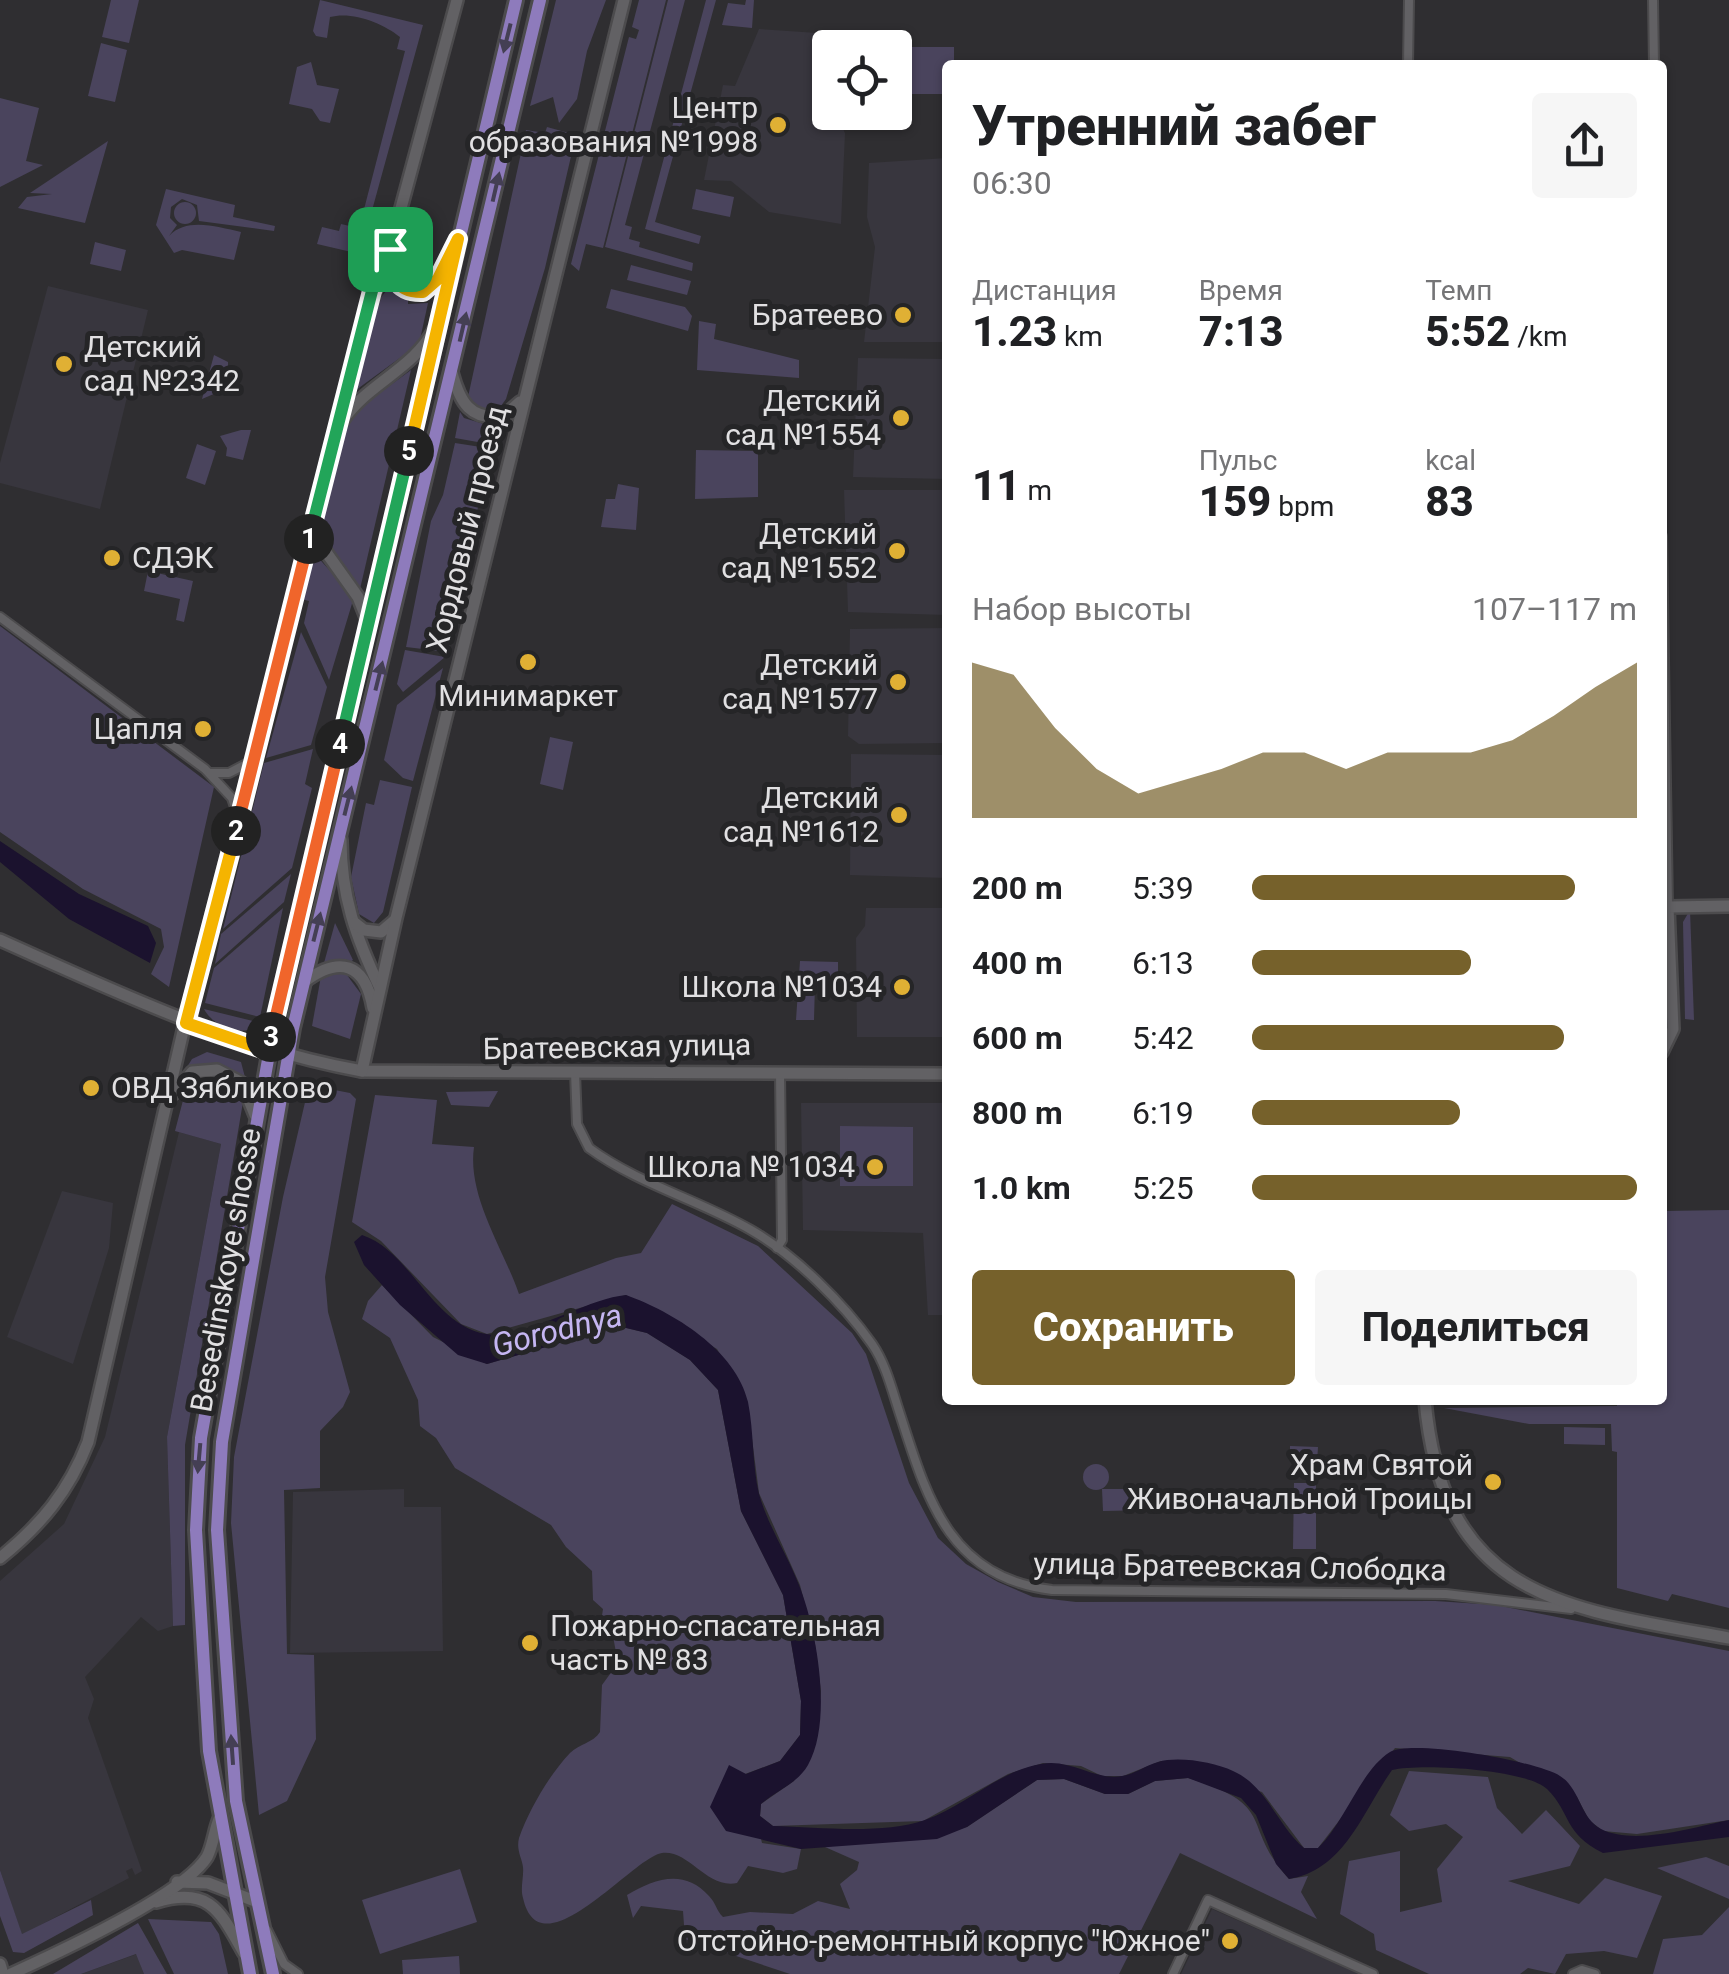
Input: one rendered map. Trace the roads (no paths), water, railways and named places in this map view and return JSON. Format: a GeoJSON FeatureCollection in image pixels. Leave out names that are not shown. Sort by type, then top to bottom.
{"type":"FeatureCollection","features":[{"type":"Feature","properties":{"kind":"main road"},"geometry":{"type":"LineString","coordinates":[[0,1558],[29,1535],[62,1496],[88,1442],[186,1023],[372,291],[390,249],[456,0]]}},
{"type":"Feature","properties":{"kind":"main road","name":"Besedinskoye shosse"},"geometry":{"type":"LineString","coordinates":[[250,1974],[218,1820],[209,1751],[196,1491],[201,1438],[268,1051],[516,0]]}},
{"type":"Feature","properties":{"kind":"main road","name":"Besedinskoye shosse"},"geometry":{"type":"LineString","coordinates":[[274,1974],[254,1901],[236,1801],[217,1492],[222,1442],[304,982],[540,0]]}},
{"type":"Feature","properties":{"kind":"main road","name":"Хордовый проезд"},"geometry":{"type":"LineString","coordinates":[[362,1071],[396,918],[624,0]]}},
{"type":"Feature","properties":{"kind":"main road"},"geometry":{"type":"LineString","coordinates":[[390,249],[395,282],[403,289],[423,292],[438,279],[458,239]]}},
{"type":"Feature","properties":{"kind":"main road"},"geometry":{"type":"LineString","coordinates":[[338,428],[370,392],[415,357],[441,317]]}},
{"type":"Feature","properties":{"kind":"main road"},"geometry":{"type":"LineString","coordinates":[[452,373],[464,405],[482,417],[504,416],[514,410],[526,390]]}},
{"type":"Feature","properties":{"kind":"main road"},"geometry":{"type":"LineString","coordinates":[[311,531],[349,582],[368,622]]}},
{"type":"Feature","properties":{"kind":"main road"},"geometry":{"type":"LineString","coordinates":[[341,832],[341,878],[353,922],[380,988]]}},
{"type":"Feature","properties":{"kind":"main road"},"geometry":{"type":"LineString","coordinates":[[1667,1043],[1673,1030],[1668,907],[1729,906]]}},
{"type":"Feature","properties":{"kind":"main road"},"geometry":{"type":"LineString","coordinates":[[353,922],[364,930],[381,932],[396,918]]}},
{"type":"Feature","properties":{"kind":"main road","name":"Братеевская улица"},"geometry":{"type":"LineString","coordinates":[[0,940],[186,1023],[288,1057],[362,1071],[780,1070],[942,1074]]}},
{"type":"Feature","properties":{"kind":"main road"},"geometry":{"type":"LineString","coordinates":[[304,982],[329,966],[346,966],[364,982],[374,1012]]}},
{"type":"Feature","properties":{"kind":"main road"},"geometry":{"type":"LineString","coordinates":[[170,1098],[192,1072],[217,1070],[242,1083],[255,1115]]}},
{"type":"Feature","properties":{"kind":"main road"},"geometry":{"type":"LineString","coordinates":[[1425,1405],[1438,1481],[1470,1537],[1514,1580],[1580,1611],[1729,1638]]}},
{"type":"Feature","properties":{"kind":"main road"},"geometry":{"type":"LineString","coordinates":[[12,1974],[143,1906],[176,1882],[208,1856],[218,1820]]}},
{"type":"Feature","properties":{"kind":"main road"},"geometry":{"type":"LineString","coordinates":[[176,1882],[201,1882],[254,1901]]}},
{"type":"Feature","properties":{"kind":"main road"},"geometry":{"type":"LineString","coordinates":[[143,1906],[178,1897],[204,1899],[224,1919],[245,1954]]}},
{"type":"Feature","properties":{"kind":"main road"},"geometry":{"type":"LineString","coordinates":[[0,1964],[3,1974]]}},
{"type":"Feature","properties":{"kind":"street"},"geometry":{"type":"LineString","coordinates":[[1408,60],[1409,0]]}},
{"type":"Feature","properties":{"kind":"street"},"geometry":{"type":"LineString","coordinates":[[1653,0],[1654,60]]}},
{"type":"Feature","properties":{"kind":"street"},"geometry":{"type":"LineString","coordinates":[[0,616],[210,773],[232,798],[238,822]]}},
{"type":"Feature","properties":{"kind":"street"},"geometry":{"type":"LineString","coordinates":[[210,773],[229,773],[254,759]]}},
{"type":"Feature","properties":{"kind":"street"},"geometry":{"type":"LineString","coordinates":[[1667,845],[1668,907]]}},
{"type":"Feature","properties":{"kind":"street"},"geometry":{"type":"LineString","coordinates":[[777,1248],[782,1240],[780,1070]]}},
{"type":"Feature","properties":{"kind":"street","name":"улица Братеевская Слободка"},"geometry":{"type":"LineString","coordinates":[[574,1072],[577,1124],[589,1148],[777,1248],[853,1320],[879,1354],[928,1499],[948,1532],[973,1559],[1011,1581],[1052,1590],[1481,1596],[1580,1611]]}},
{"type":"Feature","properties":{"kind":"street"},"geometry":{"type":"LineString","coordinates":[[1174,1974],[1208,1900],[1373,1974]]}},
{"type":"Feature","properties":{"kind":"street"},"geometry":{"type":"LineString","coordinates":[[260,1922],[284,1964],[298,1974]]}},
{"type":"Feature","properties":{"kind":"street"},"geometry":{"type":"LineString","coordinates":[[1574,1974],[1582,1970],[1594,1974]]}},
{"type":"Feature","properties":{"kind":"water"},"geometry":{"type":"Polygon","coordinates":[[[0,841],[79,894],[148,926],[156,943],[150,963],[69,919],[0,862],[0,841]]]}},
{"type":"Feature","properties":{"kind":"water","name":"Gorodnya"},"geometry":{"type":"Polygon","coordinates":[[[362,1235],[394,1256],[436,1303],[467,1328],[486,1334],[519,1331],[626,1295],[700,1335],[730,1366],[748,1402],[759,1494],[806,1604],[820,1675],[820,1725],[808,1765],[793,1782],[761,1804],[760,1816],[773,1826],[850,1829],[908,1825],[940,1814],[1010,1774],[1041,1764],[1062,1764],[1112,1777],[1166,1760],[1186,1760],[1216,1765],[1245,1778],[1304,1848],[1318,1848],[1379,1760],[1390,1752],[1423,1748],[1475,1754],[1547,1770],[1567,1781],[1594,1824],[1615,1834],[1665,1833],[1729,1820],[1729,1837],[1603,1853],[1574,1831],[1555,1798],[1535,1782],[1496,1772],[1425,1767],[1392,1770],[1339,1851],[1325,1864],[1289,1879],[1276,1864],[1256,1815],[1241,1798],[1188,1778],[1155,1781],[1128,1794],[1105,1794],[1064,1779],[1037,1780],[967,1827],[937,1839],[801,1849],[726,1831],[710,1807],[729,1765],[746,1774],[780,1761],[800,1735],[801,1701],[783,1595],[741,1511],[718,1390],[690,1360],[647,1333],[618,1326],[487,1364],[458,1355],[400,1305],[364,1265],[354,1242],[362,1235]]]}},
{"type":"Feature","properties":{"kind":"place","name":"Центр образования №1998"},"geometry":{"type":"Point","coordinates":[778,125]}},
{"type":"Feature","properties":{"kind":"place","name":"Братеево"},"geometry":{"type":"Point","coordinates":[903,315]}},
{"type":"Feature","properties":{"kind":"place","name":"Детский сад №2342"},"geometry":{"type":"Point","coordinates":[64,364]}},
{"type":"Feature","properties":{"kind":"place","name":"Детский сад №1554"},"geometry":{"type":"Point","coordinates":[901,418]}},
{"type":"Feature","properties":{"kind":"place","name":"Детский сад №1552"},"geometry":{"type":"Point","coordinates":[897,551]}},
{"type":"Feature","properties":{"kind":"place","name":"СДЭК"},"geometry":{"type":"Point","coordinates":[112,558]}},
{"type":"Feature","properties":{"kind":"place","name":"Минимаркет"},"geometry":{"type":"Point","coordinates":[528,662]}},
{"type":"Feature","properties":{"kind":"place","name":"Детский сад №1577"},"geometry":{"type":"Point","coordinates":[898,682]}},
{"type":"Feature","properties":{"kind":"place","name":"Цапля"},"geometry":{"type":"Point","coordinates":[203,729]}},
{"type":"Feature","properties":{"kind":"place","name":"Детский сад №1612"},"geometry":{"type":"Point","coordinates":[899,815]}},
{"type":"Feature","properties":{"kind":"place","name":"Школа №1034"},"geometry":{"type":"Point","coordinates":[902,987]}},
{"type":"Feature","properties":{"kind":"place","name":"ОВД Зябликово"},"geometry":{"type":"Point","coordinates":[91,1088]}},
{"type":"Feature","properties":{"kind":"place","name":"Школа № 1034"},"geometry":{"type":"Point","coordinates":[875,1167]}},
{"type":"Feature","properties":{"kind":"place","name":"Храм Святой Живоначальной Троицы"},"geometry":{"type":"Point","coordinates":[1493,1482]}},
{"type":"Feature","properties":{"kind":"place","name":"Пожарно-спасательная часть № 83"},"geometry":{"type":"Point","coordinates":[530,1643]}},
{"type":"Feature","properties":{"kind":"place","name":"Отстойно-ремонтный корпус \"Южное\""},"geometry":{"type":"Point","coordinates":[1230,1941]}}]}
